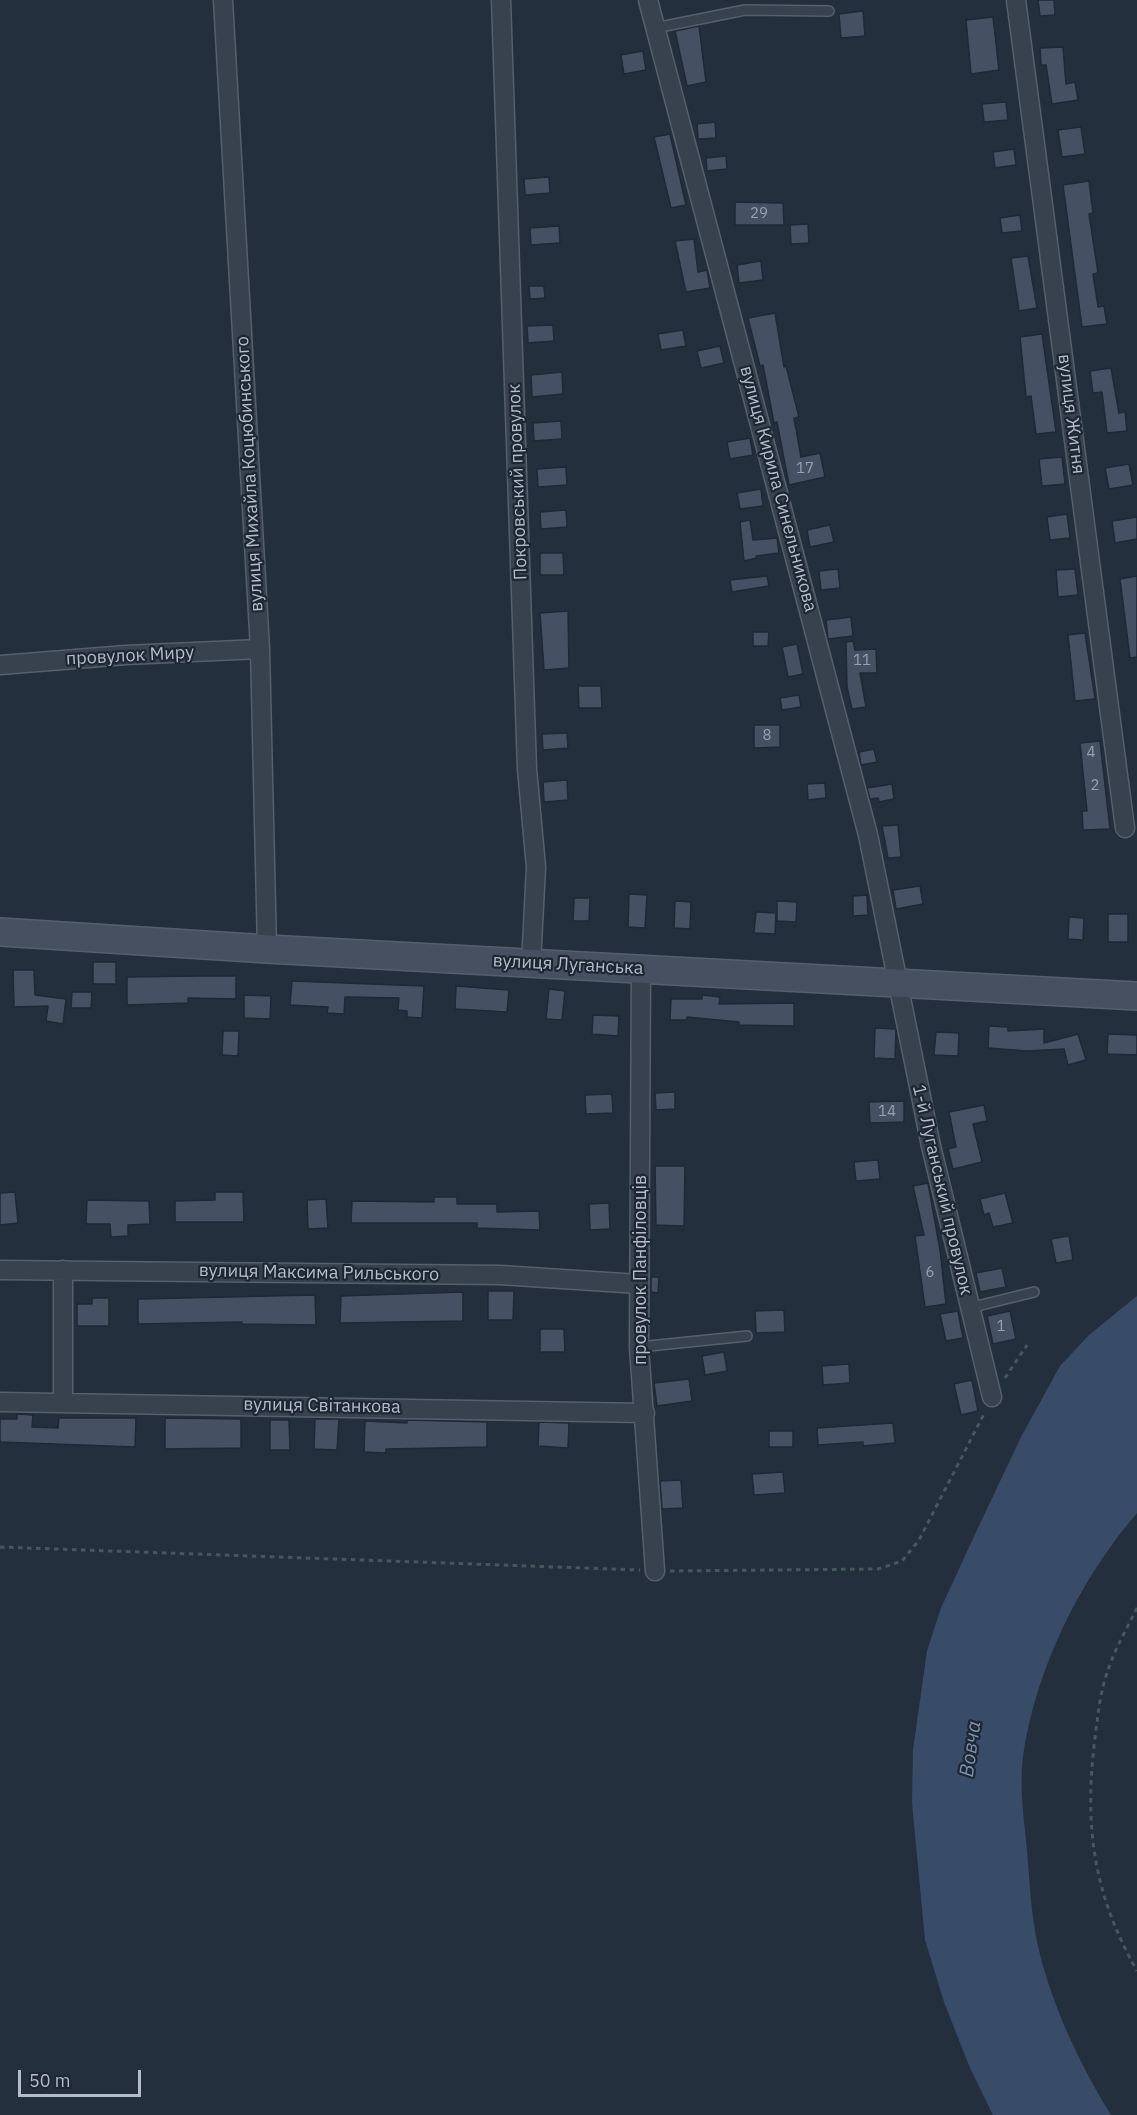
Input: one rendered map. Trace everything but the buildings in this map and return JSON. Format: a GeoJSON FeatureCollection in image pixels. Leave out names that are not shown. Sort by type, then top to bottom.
{"type":"FeatureCollection","features":[{"type":"Feature","properties":{"kind":"main road","name":"вулиця Луганська"},"geometry":{"type":"LineString","coordinates":[[0,932],[531,964],[896,981],[1137,996]]}},
{"type":"Feature","properties":{"kind":"street","name":"вулиця Михайла Коцюбинського"},"geometry":{"type":"LineString","coordinates":[[223,0],[260,649],[267,949]]}},
{"type":"Feature","properties":{"kind":"street","name":"Покровський провулок"},"geometry":{"type":"LineString","coordinates":[[501,0],[527,769],[536,867],[531,964]]}},
{"type":"Feature","properties":{"kind":"street","name":"вулиця Кирила Синельникова"},"geometry":{"type":"LineString","coordinates":[[648,0],[865,824],[896,981]]}},
{"type":"Feature","properties":{"kind":"street","name":"вулиця Житня"},"geometry":{"type":"LineString","coordinates":[[1016,0],[1125,828]]}},
{"type":"Feature","properties":{"kind":"street","name":"провулок Миру"},"geometry":{"type":"LineString","coordinates":[[0,664],[126,654],[260,649]]}},
{"type":"Feature","properties":{"kind":"street","name":"провулок Панфіловців"},"geometry":{"type":"LineString","coordinates":[[641,969],[639,1347],[656,1571]]}},
{"type":"Feature","properties":{"kind":"street","name":"1-й Луганський провулок"},"geometry":{"type":"LineString","coordinates":[[896,981],[969,1308],[992,1397]]}},
{"type":"Feature","properties":{"kind":"street","name":"вулиця Максима Рильського"},"geometry":{"type":"LineString","coordinates":[[0,1270],[500,1275],[639,1284]]}},
{"type":"Feature","properties":{"kind":"street"},"geometry":{"type":"LineString","coordinates":[[63,1270],[63,1401]]}},
{"type":"Feature","properties":{"kind":"street","name":"вулиця Світанкова"},"geometry":{"type":"LineString","coordinates":[[0,1402],[63,1401],[645,1413]]}},
{"type":"Feature","properties":{"kind":"lane"},"geometry":{"type":"LineString","coordinates":[[655,28],[745,10],[829,11]]}},
{"type":"Feature","properties":{"kind":"lane"},"geometry":{"type":"LineString","coordinates":[[969,1308],[1034,1292]]}},
{"type":"Feature","properties":{"kind":"lane"},"geometry":{"type":"LineString","coordinates":[[639,1347],[747,1336]]}},
{"type":"Feature","properties":{"kind":"path"},"geometry":{"type":"LineString","coordinates":[[0,1547],[656,1571],[858,1570],[894,1565],[909,1554],[919,1540],[992,1397],[1027,1345]]}},
{"type":"Feature","properties":{"kind":"path"},"geometry":{"type":"LineString","coordinates":[[1137,1608],[1112,1661],[1101,1697],[1090,1804],[1091,1838],[1107,1907],[1137,1971]]}},
{"type":"Feature","properties":{"kind":"water","name":"Вовча"},"geometry":{"type":"Polygon","coordinates":[[[1137,1296],[1137,1513],[1097,1566],[1079,1596],[1050,1658],[1029,1723],[1023,1756],[1022,1779],[1022,1803],[1032,1910],[1044,1969],[1073,2046],[1111,2115],[993,2115],[970,2068],[944,2002],[925,1940],[912,1803],[913,1750],[927,1651],[941,1608],[977,1530],[1021,1437],[1060,1366],[1089,1335],[1137,1296]]]}}]}
